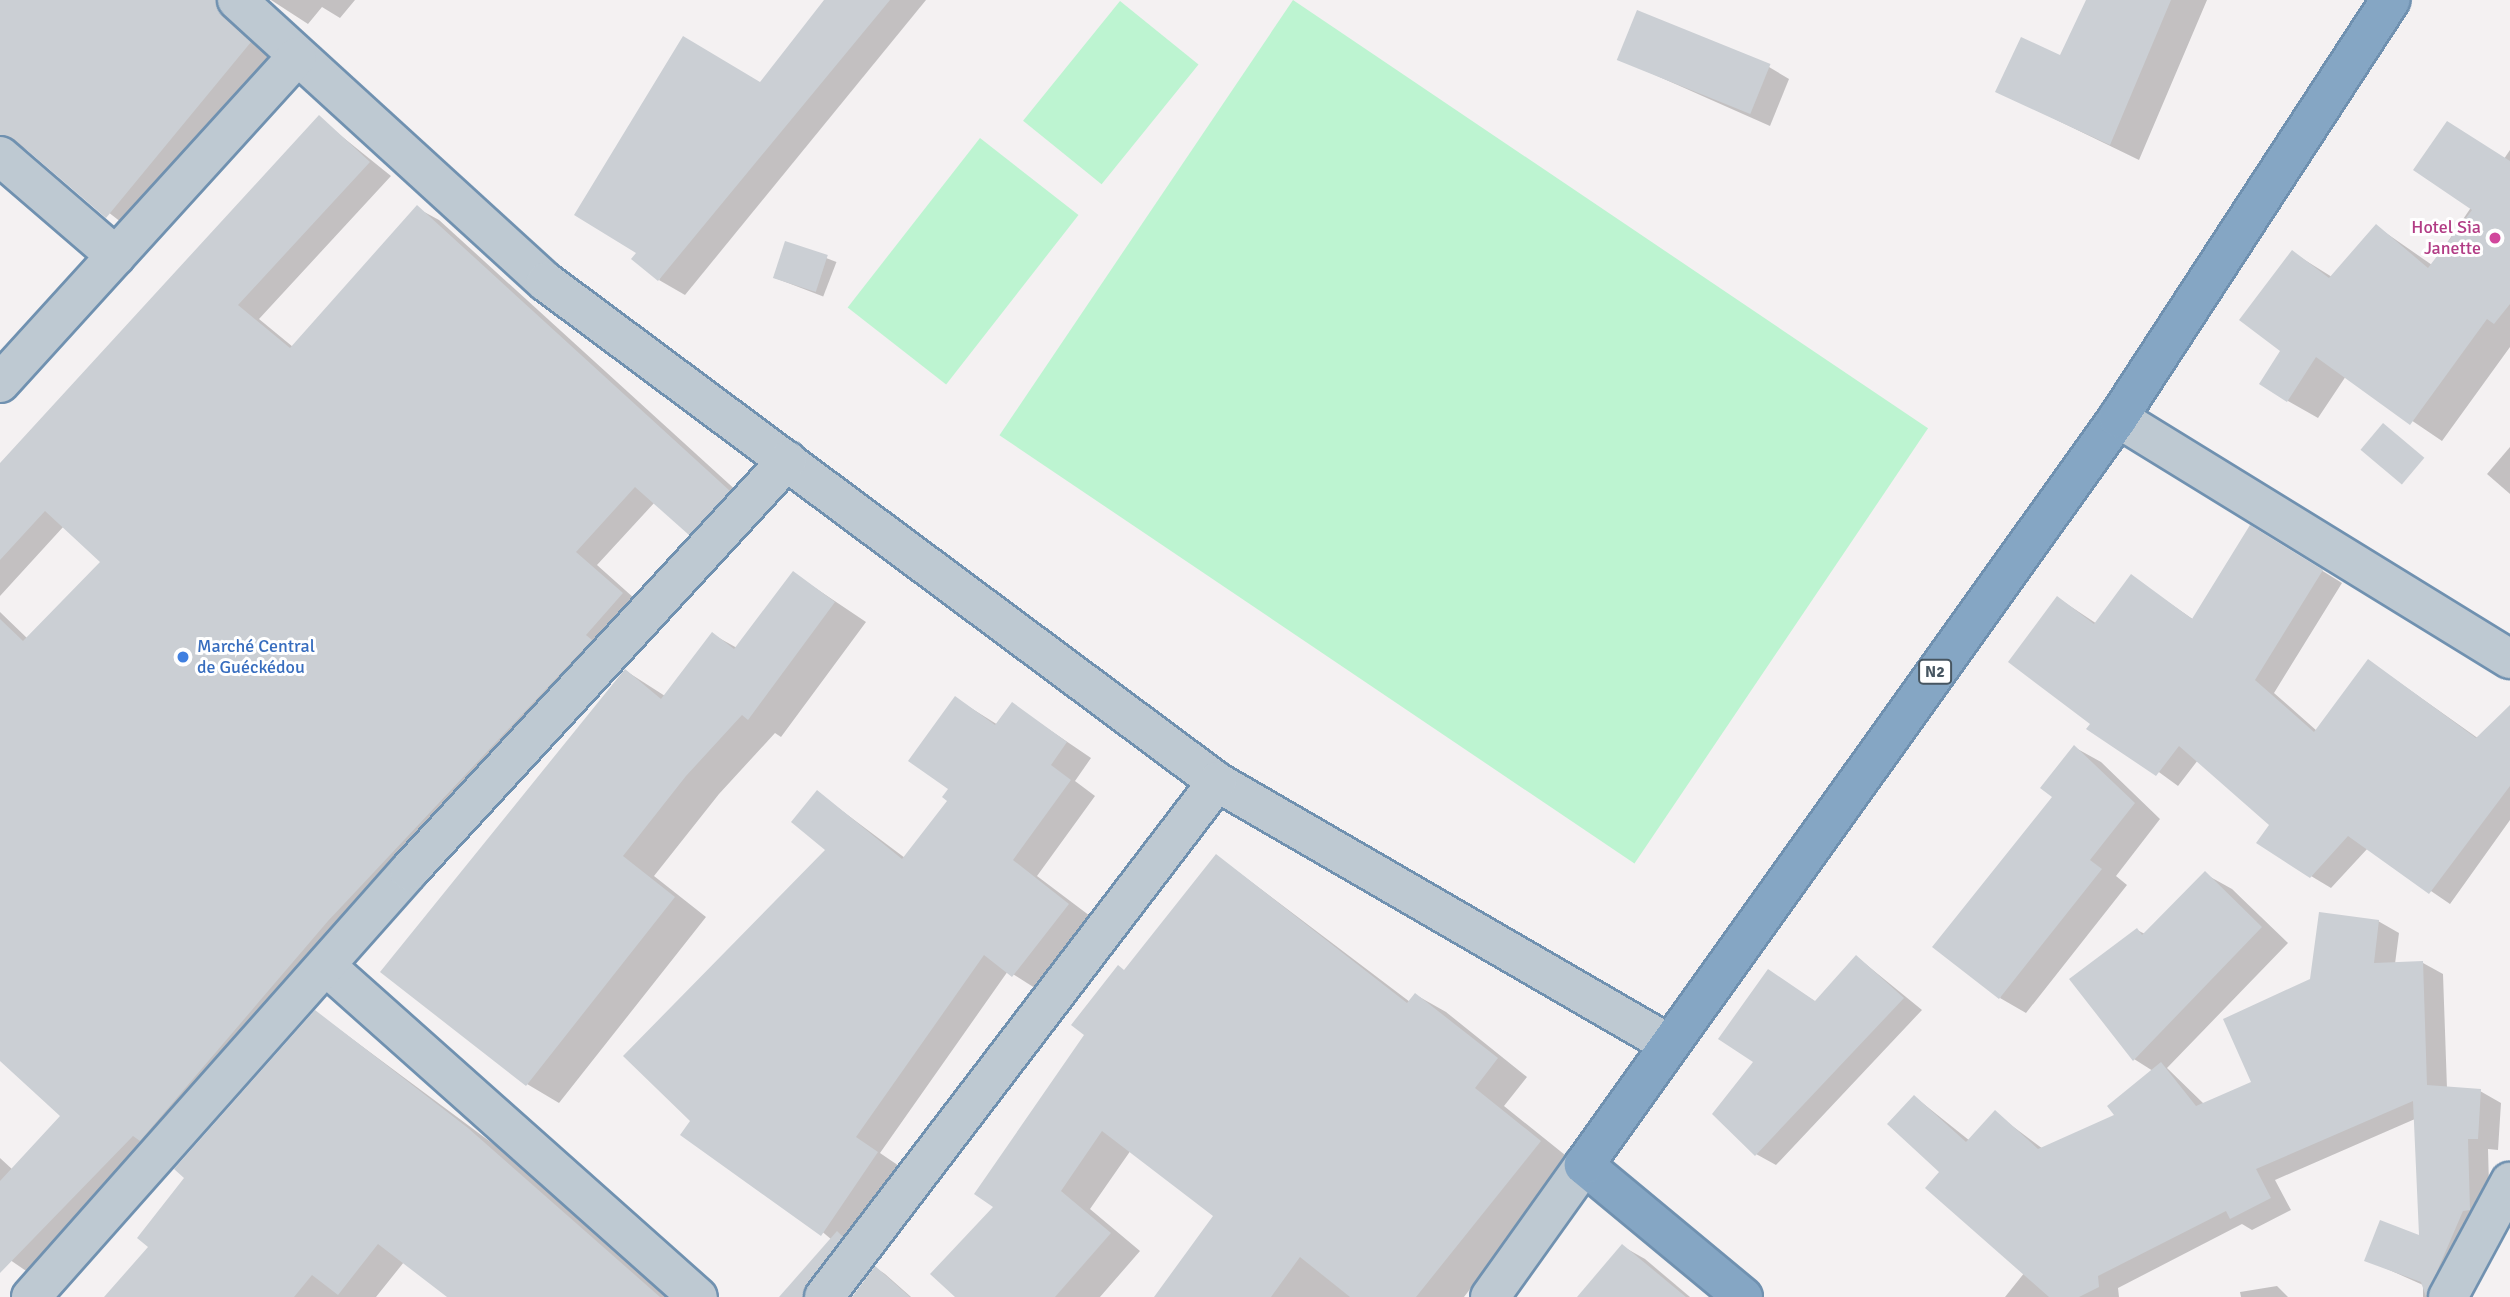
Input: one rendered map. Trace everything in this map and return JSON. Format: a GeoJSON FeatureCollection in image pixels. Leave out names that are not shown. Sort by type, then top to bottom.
{"type":"FeatureCollection","features":[{"type":"Feature","properties":{"kind":"highway","name":"N2"},"geometry":{"type":"LineString","coordinates":[[1584,1166],[1667,1043],[2118,418],[2390,0]]}},
{"type":"Feature","properties":{"kind":"highway"},"geometry":{"type":"LineString","coordinates":[[1584,1166],[1743,1297]]}},
{"type":"Feature","properties":{"kind":"street"},"geometry":{"type":"LineString","coordinates":[[237,0],[546,282],[1217,782],[1667,1043]]}},
{"type":"Feature","properties":{"kind":"street"},"geometry":{"type":"LineString","coordinates":[[0,383],[297,57]]}},
{"type":"Feature","properties":{"kind":"street"},"geometry":{"type":"LineString","coordinates":[[0,156],[116,256]]}},
{"type":"Feature","properties":{"kind":"street"},"geometry":{"type":"LineString","coordinates":[[2118,418],[2510,659]]}},
{"type":"Feature","properties":{"kind":"street"},"geometry":{"type":"LineString","coordinates":[[31,1297],[326,966],[787,461]]}},
{"type":"Feature","properties":{"kind":"street"},"geometry":{"type":"LineString","coordinates":[[824,1297],[1217,782]]}},
{"type":"Feature","properties":{"kind":"street"},"geometry":{"type":"LineString","coordinates":[[326,966],[698,1297]]}},
{"type":"Feature","properties":{"kind":"street"},"geometry":{"type":"LineString","coordinates":[[1490,1297],[1584,1166]]}},
{"type":"Feature","properties":{"kind":"street"},"geometry":{"type":"LineString","coordinates":[[2448,1297],[2510,1182]]}},
{"type":"Feature","properties":{"kind":"green space"},"geometry":{"type":"Polygon","coordinates":[[[1293,0],[1928,428],[1634,864],[999,435],[1293,0]]]}},
{"type":"Feature","properties":{"kind":"green space"},"geometry":{"type":"Polygon","coordinates":[[[1120,1],[1198,65],[1102,184],[1023,121],[1120,1]]]}},
{"type":"Feature","properties":{"kind":"green space"},"geometry":{"type":"Polygon","coordinates":[[[980,138],[1079,215],[946,384],[848,307],[980,138]]]}},
{"type":"Feature","properties":{"kind":"building"},"geometry":{"type":"Polygon","coordinates":[[[0,0],[216,0],[222,16],[251,42],[106,218],[14,139],[0,135],[0,0]]]}},
{"type":"Feature","properties":{"kind":"building"},"geometry":{"type":"Polygon","coordinates":[[[824,0],[890,0],[658,281],[631,259],[636,253],[574,215],[683,36],[760,82],[824,0]]]}},
{"type":"Feature","properties":{"kind":"building"},"geometry":{"type":"Polygon","coordinates":[[[2086,0],[2171,0],[2110,145],[1995,92],[2021,37],[2060,55],[2086,0]]]}},
{"type":"Feature","properties":{"kind":"building"},"geometry":{"type":"Polygon","coordinates":[[[1637,10],[1771,64],[1750,114],[1617,60],[1637,10]]]}},
{"type":"Feature","properties":{"kind":"building"},"geometry":{"type":"Polygon","coordinates":[[[319,115],[370,162],[238,305],[290,348],[417,205],[730,491],[689,535],[635,487],[576,552],[623,593],[586,635],[592,640],[328,921],[140,1141],[133,1136],[0,1273],[0,1181],[60,1116],[0,1061],[0,619],[23,641],[100,562],[45,511],[0,560],[0,463],[319,115]]]}},
{"type":"Feature","properties":{"kind":"building"},"geometry":{"type":"Polygon","coordinates":[[[2447,121],[2510,161],[2510,304],[2494,324],[2487,319],[2410,425],[2316,357],[2287,402],[2259,384],[2280,351],[2239,320],[2292,250],[2329,278],[2376,224],[2428,268],[2472,210],[2413,170],[2447,121]]]}},
{"type":"Feature","properties":{"kind":"building"},"geometry":{"type":"Polygon","coordinates":[[[785,241],[828,255],[816,292],[773,278],[785,241]]]}},
{"type":"Feature","properties":{"kind":"building"},"geometry":{"type":"Polygon","coordinates":[[[2383,423],[2424,458],[2402,485],[2361,450],[2383,423]]]}},
{"type":"Feature","properties":{"kind":"building"},"geometry":{"type":"Polygon","coordinates":[[[2250,525],[2323,570],[2255,680],[2314,732],[2368,659],[2476,738],[2510,705],[2510,786],[2429,894],[2348,836],[2310,878],[2256,843],[2269,825],[2179,746],[2156,776],[2086,729],[2090,724],[2008,662],[2057,596],[2094,624],[2131,574],[2192,619],[2250,525]]]}},
{"type":"Feature","properties":{"kind":"building"},"geometry":{"type":"Polygon","coordinates":[[[793,571],[835,602],[748,720],[742,715],[686,776],[623,856],[675,897],[526,1086],[380,972],[625,669],[661,699],[712,632],[734,649],[793,571]]]}},
{"type":"Feature","properties":{"kind":"building"},"geometry":{"type":"Polygon","coordinates":[[[955,696],[995,725],[1012,702],[1067,742],[1051,765],[1071,780],[1013,860],[1069,904],[1012,977],[984,955],[856,1137],[878,1152],[821,1236],[680,1135],[690,1121],[623,1056],[825,850],[791,822],[817,790],[902,859],[947,801],[942,797],[948,789],[908,761],[955,696]]]}},
{"type":"Feature","properties":{"kind":"building"},"geometry":{"type":"Polygon","coordinates":[[[2074,745],[2135,803],[2090,860],[2102,869],[1999,999],[1932,947],[2052,797],[2040,788],[2074,745]]]}},
{"type":"Feature","properties":{"kind":"building"},"geometry":{"type":"Polygon","coordinates":[[[1216,854],[1407,1003],[1415,993],[1498,1058],[1475,1088],[1541,1141],[1416,1297],[1350,1297],[1300,1257],[1271,1297],[1154,1297],[1213,1216],[1102,1131],[1061,1191],[1111,1233],[1055,1297],[955,1297],[930,1274],[993,1207],[974,1194],[1084,1035],[1071,1025],[1118,965],[1124,970],[1216,854]]]}},
{"type":"Feature","properties":{"kind":"building"},"geometry":{"type":"Polygon","coordinates":[[[2205,871],[2262,927],[2133,1061],[2069,979],[2137,928],[2142,935],[2205,871]]]}},
{"type":"Feature","properties":{"kind":"building"},"geometry":{"type":"Polygon","coordinates":[[[2319,912],[2379,920],[2374,963],[2423,961],[2427,1085],[2481,1089],[2478,1139],[2468,1139],[2470,1210],[2463,1211],[2426,1297],[2421,1282],[2364,1261],[2380,1220],[2419,1235],[2413,1101],[2256,1169],[2271,1198],[2230,1219],[2226,1211],[2098,1276],[2099,1287],[2079,1297],[2049,1297],[1925,1188],[1939,1172],[1887,1124],[1914,1095],[1966,1142],[1995,1110],[2038,1149],[2114,1115],[2107,1106],[2161,1062],[2196,1106],[2251,1082],[2223,1019],[2310,979],[2319,912]]]}},
{"type":"Feature","properties":{"kind":"building"},"geometry":{"type":"Polygon","coordinates":[[[1856,955],[1904,998],[1755,1156],[1712,1114],[1753,1062],[1718,1039],[1768,969],[1815,1001],[1856,955]]]}},
{"type":"Feature","properties":{"kind":"building"},"geometry":{"type":"Polygon","coordinates":[[[315,1010],[468,1128],[660,1297],[447,1297],[378,1244],[338,1295],[312,1275],[294,1297],[104,1297],[148,1247],[137,1238],[184,1178],[174,1169],[315,1010]]]}},
{"type":"Feature","properties":{"kind":"building"},"geometry":{"type":"Polygon","coordinates":[[[837,1231],[843,1237],[803,1297],[779,1297],[837,1231]]]}},
{"type":"Feature","properties":{"kind":"building"},"geometry":{"type":"Polygon","coordinates":[[[1622,1244],[1686,1297],[1577,1297],[1622,1244]]]}},
{"type":"Feature","properties":{"kind":"building"},"geometry":{"type":"Polygon","coordinates":[[[875,1266],[910,1297],[852,1297],[875,1266]]]}},
{"type":"Feature","properties":{"kind":"place","name":"Hotel Sia Janette"},"geometry":{"type":"Point","coordinates":[2495,238]}},
{"type":"Feature","properties":{"kind":"place","name":"Marché Central de Guéckédou"},"geometry":{"type":"Point","coordinates":[183,657]}}]}
